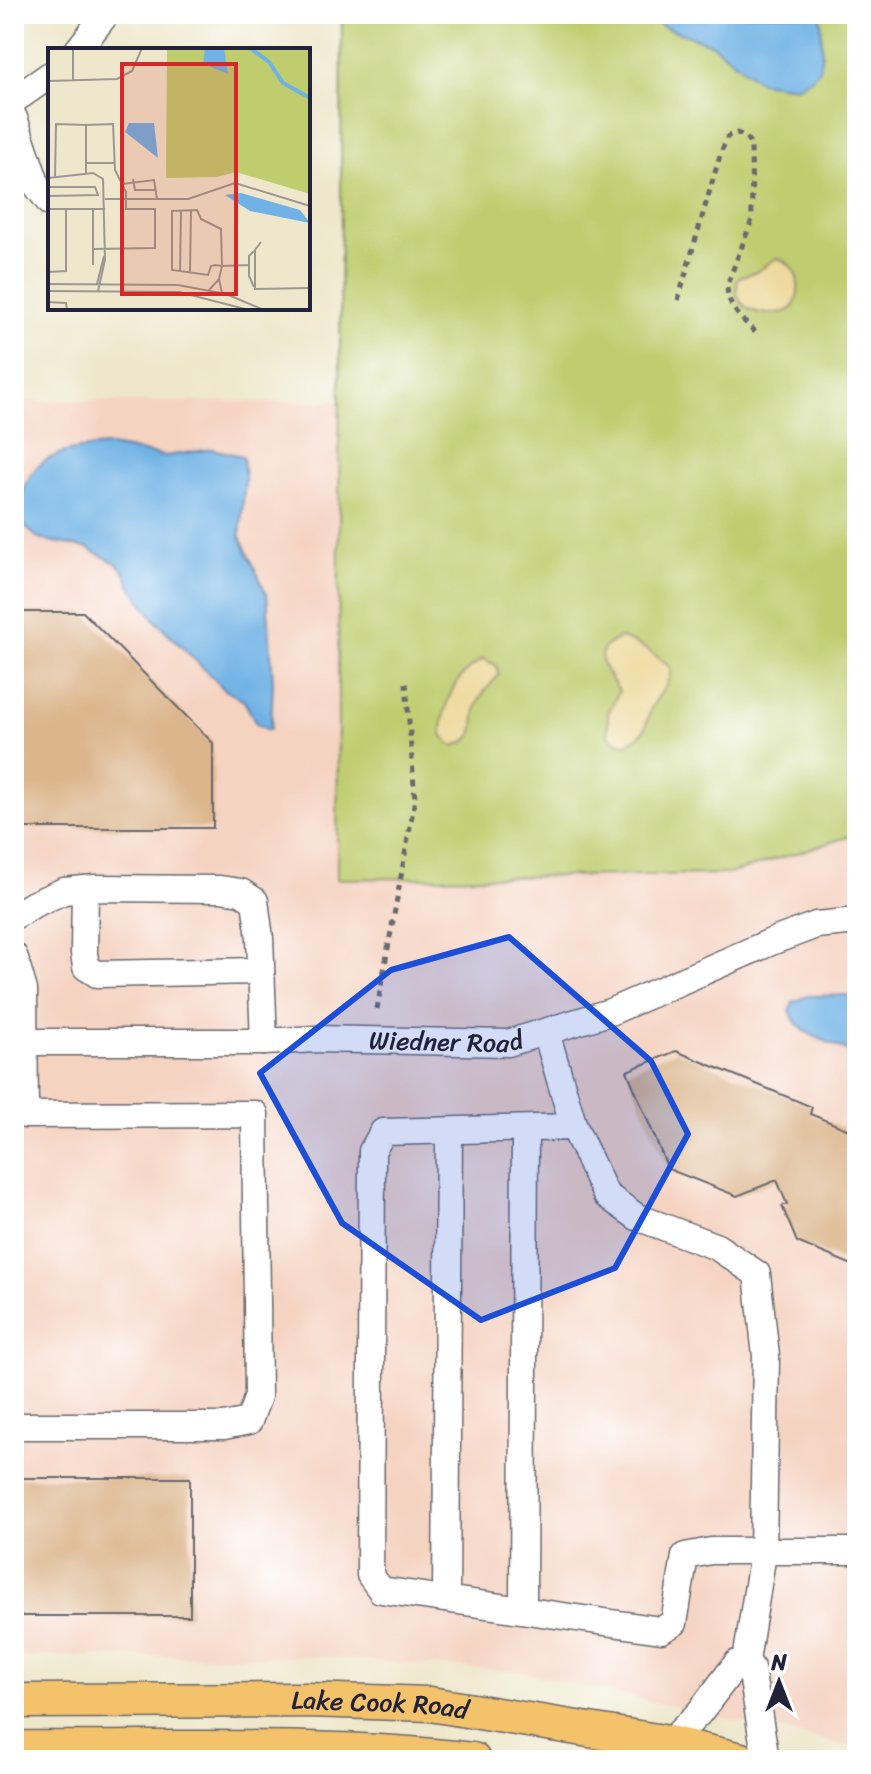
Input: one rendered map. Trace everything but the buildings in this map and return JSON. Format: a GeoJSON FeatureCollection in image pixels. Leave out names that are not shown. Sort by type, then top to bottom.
{"type":"FeatureCollection","features":[{"type":"Feature","properties":{"kind":"main road","name":"Lake Cook Road"},"geometry":{"type":"LineString","coordinates":[[14,1701],[308,1700],[430,1704],[669,1743],[741,1760]]}},
{"type":"Feature","properties":{"kind":"main road","name":"Lake Cook Road"},"geometry":{"type":"LineString","coordinates":[[14,1748],[306,1750],[432,1755],[473,1760]]}},
{"type":"Feature","properties":{"kind":"street"},"geometry":{"type":"LineString","coordinates":[[80,48],[106,14]]}},
{"type":"Feature","properties":{"kind":"street"},"geometry":{"type":"LineString","coordinates":[[14,100],[48,76]]}},
{"type":"Feature","properties":{"kind":"street"},"geometry":{"type":"LineString","coordinates":[[14,118],[37,186],[48,200]]}},
{"type":"Feature","properties":{"kind":"street"},"geometry":{"type":"LineString","coordinates":[[85,889],[84,953],[86,967],[97,974],[261,971]]}},
{"type":"Feature","properties":{"kind":"street"},"geometry":{"type":"LineString","coordinates":[[14,916],[64,891],[220,889],[241,892],[255,901],[264,1042]]}},
{"type":"Feature","properties":{"kind":"street","name":"Wiedner Road"},"geometry":{"type":"LineString","coordinates":[[20,1042],[264,1042],[316,1039],[508,1043],[610,1012],[816,925],[857,921]]}},
{"type":"Feature","properties":{"kind":"street"},"geometry":{"type":"LineString","coordinates":[[14,956],[24,990],[20,1042],[25,1115],[255,1114],[258,1396],[249,1421],[224,1426],[14,1426]]}},
{"type":"Feature","properties":{"kind":"street"},"geometry":{"type":"LineString","coordinates":[[546,1032],[574,1127],[606,1195],[637,1217],[717,1247],[757,1274],[766,1356],[763,1553],[746,1661],[751,1668],[766,1760]]}},
{"type":"Feature","properties":{"kind":"street"},"geometry":{"type":"LineString","coordinates":[[574,1127],[383,1132],[372,1151],[370,1575],[381,1590],[661,1630],[674,1623],[685,1556],[711,1551],[857,1551]]}},
{"type":"Feature","properties":{"kind":"street"},"geometry":{"type":"LineString","coordinates":[[523,1609],[525,1129]]}},
{"type":"Feature","properties":{"kind":"street"},"geometry":{"type":"LineString","coordinates":[[446,1599],[449,1131]]}},
{"type":"Feature","properties":{"kind":"street"},"geometry":{"type":"LineString","coordinates":[[669,1743],[699,1713],[737,1663],[746,1661]]}},
{"type":"Feature","properties":{"kind":"path"},"geometry":{"type":"LineString","coordinates":[[678,300],[721,152],[728,136],[737,133],[745,136],[751,144],[752,220],[727,285],[727,295],[734,310],[756,333]]}},
{"type":"Feature","properties":{"kind":"path"},"geometry":{"type":"LineString","coordinates":[[377,1009],[415,799],[406,683]]}},
{"type":"Feature","properties":{"kind":"highlighted area"},"geometry":{"type":"Polygon","coordinates":[[[509,937],[651,1061],[688,1134],[615,1268],[481,1320],[342,1223],[260,1073],[391,970],[509,937]]]}},
{"type":"Feature","properties":{"kind":"shaded area"},"geometry":{"type":"Polygon","coordinates":[[[14,401],[340,402],[337,879],[728,874],[857,834],[857,1748],[522,1672],[322,1657],[14,1656],[14,401]]]}},
{"type":"Feature","properties":{"kind":"green space"},"geometry":{"type":"Polygon","coordinates":[[[342,14],[857,14],[857,834],[729,874],[337,879],[342,14]]]}},
{"type":"Feature","properties":{"kind":"sand"},"geometry":{"type":"Polygon","coordinates":[[[777,258],[785,261],[795,272],[798,294],[792,309],[772,314],[752,310],[738,298],[739,277],[756,272],[777,258]]]}},
{"type":"Feature","properties":{"kind":"sand"},"geometry":{"type":"Polygon","coordinates":[[[621,638],[648,650],[671,669],[667,684],[650,710],[644,729],[627,744],[617,742],[608,735],[608,713],[619,691],[605,669],[601,655],[610,643],[621,638]]]}},
{"type":"Feature","properties":{"kind":"sand"},"geometry":{"type":"Polygon","coordinates":[[[483,659],[496,665],[499,674],[479,700],[469,739],[453,746],[442,735],[444,712],[458,681],[483,659]]]}},
{"type":"Feature","properties":{"kind":"water"},"geometry":{"type":"Polygon","coordinates":[[[638,14],[821,14],[822,58],[812,78],[796,87],[760,82],[713,45],[638,14]]]}},
{"type":"Feature","properties":{"kind":"water"},"geometry":{"type":"Polygon","coordinates":[[[110,446],[165,456],[212,449],[243,456],[245,479],[240,536],[267,595],[273,681],[271,728],[268,730],[256,723],[244,701],[224,689],[157,622],[116,563],[87,548],[39,539],[21,523],[25,485],[43,462],[72,450],[110,446]]]}},
{"type":"Feature","properties":{"kind":"water"},"geometry":{"type":"Polygon","coordinates":[[[857,995],[857,1059],[804,1031],[790,1011],[793,1002],[808,996],[857,995]]]}}]}
